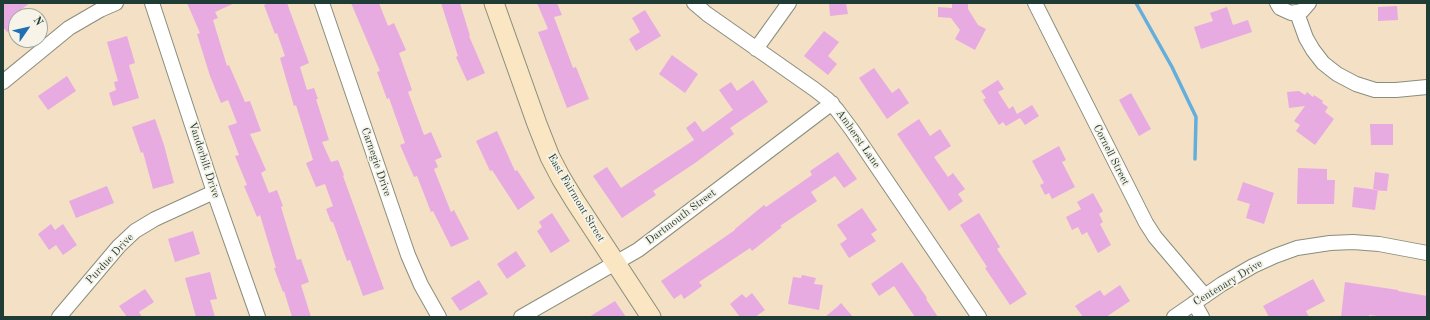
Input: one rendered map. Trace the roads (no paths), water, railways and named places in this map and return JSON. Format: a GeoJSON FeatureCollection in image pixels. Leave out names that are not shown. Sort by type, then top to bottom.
{"type":"FeatureCollection","features":[{"type":"Feature","properties":{"kind":"street"},"geometry":{"type":"LineString","coordinates":[[3,82],[69,28],[100,10],[116,3]]}},
{"type":"Feature","properties":{"kind":"street","name":"Vanderbilt Drive"},"geometry":{"type":"LineString","coordinates":[[152,3],[214,192],[258,317]]}},
{"type":"Feature","properties":{"kind":"street","name":"Carnegie Drive"},"geometry":{"type":"LineString","coordinates":[[322,3],[408,255],[421,286],[439,317]]}},
{"type":"Feature","properties":{"kind":"street","name":"East Fairmont Street"},"geometry":{"type":"LineString","coordinates":[[494,3],[550,157],[563,181],[651,317]]}},
{"type":"Feature","properties":{"kind":"street","name":"Amherst Lane"},"geometry":{"type":"LineString","coordinates":[[694,3],[707,14],[832,103],[979,317]]}},
{"type":"Feature","properties":{"kind":"street"},"geometry":{"type":"LineString","coordinates":[[756,49],[789,3]]}},
{"type":"Feature","properties":{"kind":"street","name":"Cornell Street"},"geometry":{"type":"LineString","coordinates":[[1035,3],[1146,223],[1199,299],[1202,317]]}},
{"type":"Feature","properties":{"kind":"street"},"geometry":{"type":"LineString","coordinates":[[1277,3],[1280,8],[1291,13],[1302,11],[1310,3]]}},
{"type":"Feature","properties":{"kind":"street"},"geometry":{"type":"LineString","coordinates":[[1297,13],[1306,38],[1313,50],[1324,64],[1342,77],[1362,86],[1376,90],[1427,87]]}},
{"type":"Feature","properties":{"kind":"street","name":"Dartmouth Street"},"geometry":{"type":"LineString","coordinates":[[521,317],[638,250],[832,103]]}},
{"type":"Feature","properties":{"kind":"street","name":"Purdue Drive"},"geometry":{"type":"LineString","coordinates":[[59,317],[119,246],[135,231],[154,219],[214,192]]}},
{"type":"Feature","properties":{"kind":"street","name":"Centenary Drive"},"geometry":{"type":"LineString","coordinates":[[1174,317],[1229,279],[1264,260],[1307,246],[1330,243],[1362,242],[1427,253]]}},
{"type":"Feature","properties":{"kind":"waterway"},"geometry":{"type":"LineString","coordinates":[[1136,3],[1172,67],[1196,117],[1195,159]]}}]}
